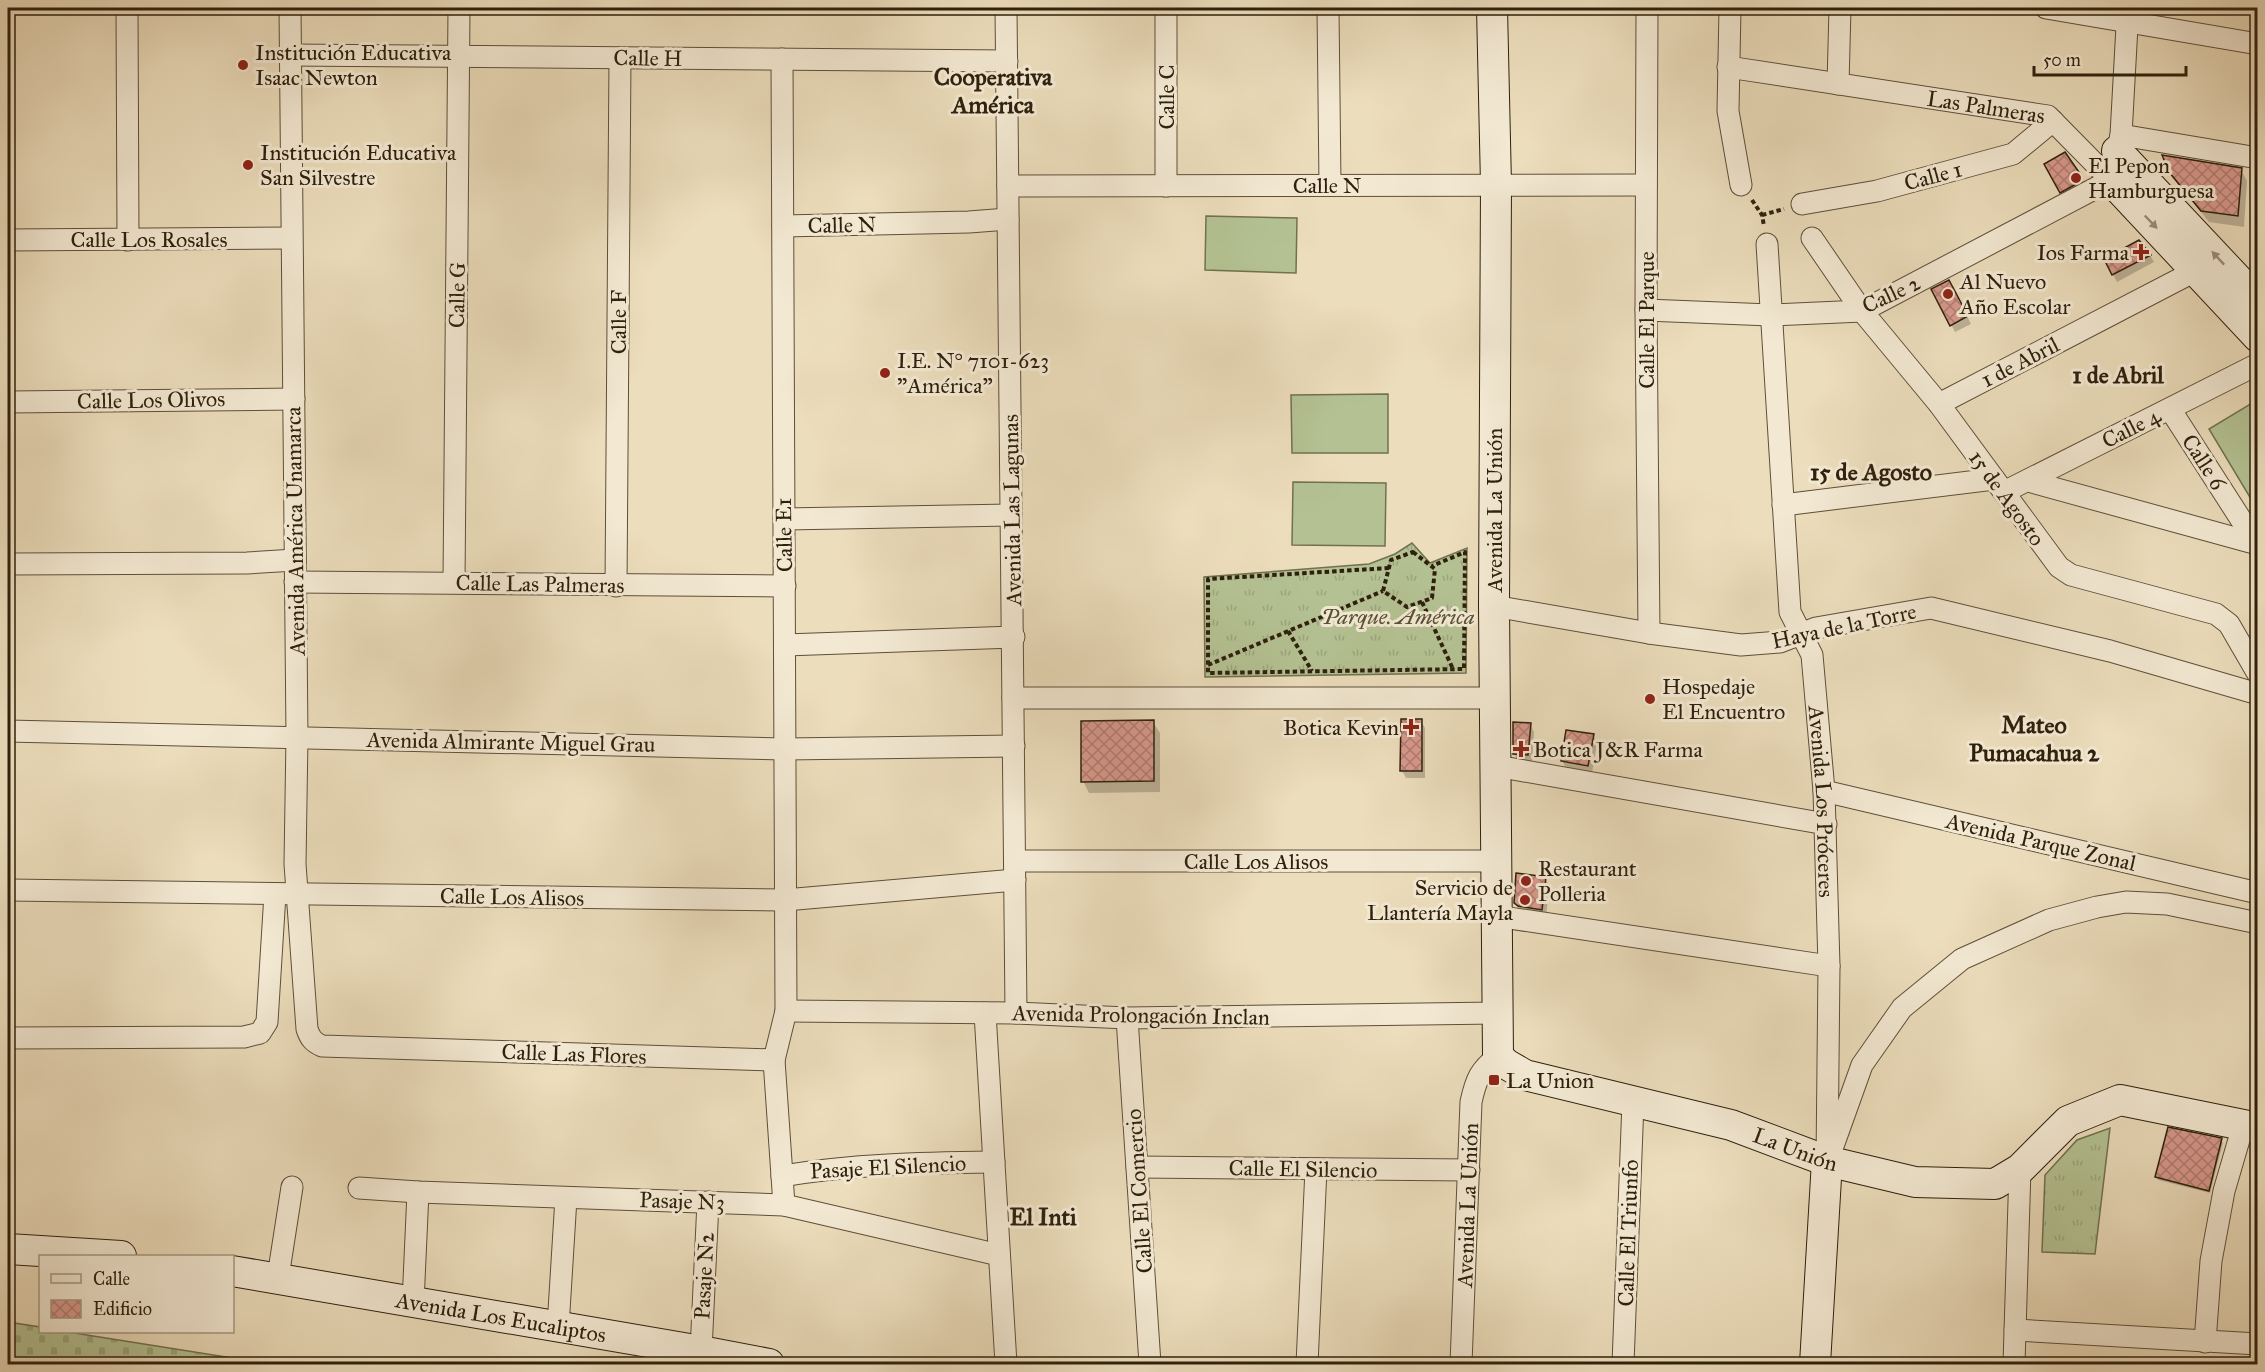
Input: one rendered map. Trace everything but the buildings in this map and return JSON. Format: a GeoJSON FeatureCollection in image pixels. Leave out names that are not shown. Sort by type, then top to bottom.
{"type":"FeatureCollection","features":[{"type":"Feature","properties":{"kind":"street"},"geometry":{"type":"LineString","coordinates":[[127,8],[128,240]]}},
{"type":"Feature","properties":{"kind":"street","name":"Avenida América Unamarca"},"geometry":{"type":"LineString","coordinates":[[290,8],[297,737],[295,864],[307,1029],[309,1037],[322,1046]]}},
{"type":"Feature","properties":{"kind":"street","name":"Calle G"},"geometry":{"type":"LineString","coordinates":[[454,582],[459,8]]}},
{"type":"Feature","properties":{"kind":"street","name":"Avenida Las Lagunas"},"geometry":{"type":"LineString","coordinates":[[1006,8],[1016,1013]]}},
{"type":"Feature","properties":{"kind":"street","name":"Calle C"},"geometry":{"type":"LineString","coordinates":[[1166,8],[1166,186]]}},
{"type":"Feature","properties":{"kind":"street"},"geometry":{"type":"LineString","coordinates":[[1328,8],[1330,185]]}},
{"type":"Feature","properties":{"kind":"street","name":"Avenida La Unión"},"geometry":{"type":"LineString","coordinates":[[1492,8],[1496,185],[1494,606],[1497,1013]]}},
{"type":"Feature","properties":{"kind":"street","name":"Calle El Parque"},"geometry":{"type":"LineString","coordinates":[[1647,8],[1646,310],[1649,633]]}},
{"type":"Feature","properties":{"kind":"street"},"geometry":{"type":"LineString","coordinates":[[1730,8],[1728,111],[1741,185]]}},
{"type":"Feature","properties":{"kind":"street"},"geometry":{"type":"LineString","coordinates":[[1838,84],[1840,8]]}},
{"type":"Feature","properties":{"kind":"street"},"geometry":{"type":"LineString","coordinates":[[2046,8],[2128,14],[2258,44]]}},
{"type":"Feature","properties":{"kind":"street"},"geometry":{"type":"LineString","coordinates":[[2128,14],[2116,155],[2258,301]]}},
{"type":"Feature","properties":{"kind":"street","name":"Calle H"},"geometry":{"type":"LineString","coordinates":[[290,55],[1007,61]]}},
{"type":"Feature","properties":{"kind":"street","name":"Calle F"},"geometry":{"type":"LineString","coordinates":[[616,586],[620,58]]}},
{"type":"Feature","properties":{"kind":"street","name":"Calle E1"},"geometry":{"type":"LineString","coordinates":[[782,59],[786,1011]]}},
{"type":"Feature","properties":{"kind":"street","name":"Las Palmeras"},"geometry":{"type":"LineString","coordinates":[[1728,67],[2048,116],[2116,155],[2197,270],[2258,337]]}},
{"type":"Feature","properties":{"kind":"street","name":"Calle 1"},"geometry":{"type":"LineString","coordinates":[[1802,204],[1876,191],[2013,154],[2054,121]]}},
{"type":"Feature","properties":{"kind":"street"},"geometry":{"type":"LineString","coordinates":[[2116,155],[2258,158]]}},
{"type":"Feature","properties":{"kind":"street","name":"Calle 2"},"geometry":{"type":"LineString","coordinates":[[1646,310],[1770,315],[1862,311],[2116,155]]}},
{"type":"Feature","properties":{"kind":"street","name":"Calle N"},"geometry":{"type":"LineString","coordinates":[[1008,186],[1646,185]]}},
{"type":"Feature","properties":{"kind":"street","name":"Calle N"},"geometry":{"type":"LineString","coordinates":[[783,226],[1008,219]]}},
{"type":"Feature","properties":{"kind":"street","name":"Calle Los Rosales"},"geometry":{"type":"LineString","coordinates":[[8,240],[291,238]]}},
{"type":"Feature","properties":{"kind":"street","name":"15 de Agosto"},"geometry":{"type":"LineString","coordinates":[[1812,238],[1862,311],[1939,404],[2049,557],[2059,567],[2071,575],[2216,614],[2229,624],[2258,674]]}},
{"type":"Feature","properties":{"kind":"street","name":"Avenida Los Próceres"},"geometry":{"type":"LineString","coordinates":[[1767,244],[1790,612],[1812,655],[1826,824],[1829,966],[1827,1161],[1815,1365]]}},
{"type":"Feature","properties":{"kind":"street","name":"1 de Abril"},"geometry":{"type":"LineString","coordinates":[[1939,404],[2197,270]]}},
{"type":"Feature","properties":{"kind":"street","name":"Calle 4"},"geometry":{"type":"LineString","coordinates":[[1783,505],[1999,486],[2028,481],[2258,364]]}},
{"type":"Feature","properties":{"kind":"street","name":"Calle Los Olivos"},"geometry":{"type":"LineString","coordinates":[[8,402],[294,399]]}},
{"type":"Feature","properties":{"kind":"street","name":"Calle 6"},"geometry":{"type":"LineString","coordinates":[[2170,409],[2257,545]]}},
{"type":"Feature","properties":{"kind":"street"},"geometry":{"type":"LineString","coordinates":[[2028,481],[2257,545]]}},
{"type":"Feature","properties":{"kind":"street"},"geometry":{"type":"LineString","coordinates":[[784,519],[1011,514]]}},
{"type":"Feature","properties":{"kind":"street"},"geometry":{"type":"LineString","coordinates":[[8,564],[247,563],[295,560]]}},
{"type":"Feature","properties":{"kind":"street","name":"Calle Las Palmeras"},"geometry":{"type":"LineString","coordinates":[[295,582],[785,586]]}},
{"type":"Feature","properties":{"kind":"street","name":"Haya de la Torre"},"geometry":{"type":"LineString","coordinates":[[1494,606],[1649,633],[1741,645],[1780,642],[1816,628],[1931,608],[2110,651],[2258,694]]}},
{"type":"Feature","properties":{"kind":"street"},"geometry":{"type":"LineString","coordinates":[[785,645],[1014,636]]}},
{"type":"Feature","properties":{"kind":"street"},"geometry":{"type":"LineString","coordinates":[[1013,698],[1495,699]]}},
{"type":"Feature","properties":{"kind":"street","name":"Avenida Almirante Miguel Grau"},"geometry":{"type":"LineString","coordinates":[[8,731],[785,749],[1014,746]]}},
{"type":"Feature","properties":{"kind":"street"},"geometry":{"type":"LineString","coordinates":[[1496,766],[1826,824]]}},
{"type":"Feature","properties":{"kind":"street","name":"Avenida Parque Zonal"},"geometry":{"type":"LineString","coordinates":[[1824,791],[2258,893]]}},
{"type":"Feature","properties":{"kind":"street","name":"Calle Los Alisos"},"geometry":{"type":"LineString","coordinates":[[8,890],[786,900],[1015,871],[1497,861]]}},
{"type":"Feature","properties":{"kind":"street"},"geometry":{"type":"LineString","coordinates":[[8,1038],[244,1037],[260,1033],[267,1022],[275,894]]}},
{"type":"Feature","properties":{"kind":"street","name":"Avenida Parque Zonal"},"geometry":{"type":"LineString","coordinates":[[1827,1161],[1862,1065],[1902,1008],[1962,960],[2049,920],[2126,902],[2168,904],[2258,923]]}},
{"type":"Feature","properties":{"kind":"street"},"geometry":{"type":"LineString","coordinates":[[1496,916],[1829,966]]}},
{"type":"Feature","properties":{"kind":"street"},"geometry":{"type":"LineString","coordinates":[[784,1205],[774,1060],[786,1011]]}},
{"type":"Feature","properties":{"kind":"street","name":"Avenida Prolongación Inclan"},"geometry":{"type":"LineString","coordinates":[[786,1011],[1016,1013],[1127,1018],[1497,1013]]}},
{"type":"Feature","properties":{"kind":"street"},"geometry":{"type":"LineString","coordinates":[[985,1013],[1006,1365]]}},
{"type":"Feature","properties":{"kind":"street"},"geometry":{"type":"LineString","coordinates":[[1497,1013],[1498,1056]]}},
{"type":"Feature","properties":{"kind":"street","name":"Calle El Comercio"},"geometry":{"type":"LineString","coordinates":[[1127,1018],[1150,1365]]}},
{"type":"Feature","properties":{"kind":"street","name":"Calle Las Flores"},"geometry":{"type":"LineString","coordinates":[[322,1046],[774,1060]]}},
{"type":"Feature","properties":{"kind":"street","name":"Avenida La Unión"},"geometry":{"type":"LineString","coordinates":[[1461,1365],[1472,1102],[1475,1084],[1483,1067],[1498,1056]]}},
{"type":"Feature","properties":{"kind":"street","name":"La Unión"},"geometry":{"type":"LineString","coordinates":[[1498,1056],[1506,1064],[1526,1075],[1731,1125],[1827,1161],[1915,1182],[1995,1184],[2020,1169],[2068,1121],[2120,1100],[2254,1127]]}},
{"type":"Feature","properties":{"kind":"street","name":"Calle El Triunfo"},"geometry":{"type":"LineString","coordinates":[[1623,1365],[1633,1102]]}},
{"type":"Feature","properties":{"kind":"street"},"geometry":{"type":"LineString","coordinates":[[2205,1342],[2211,1262],[2224,1191],[2254,1127]]}},
{"type":"Feature","properties":{"kind":"street","name":"Pasaje El Silencio"},"geometry":{"type":"LineString","coordinates":[[782,1176],[832,1167],[888,1163],[994,1162]]}},
{"type":"Feature","properties":{"kind":"street","name":"Calle El Silencio"},"geometry":{"type":"LineString","coordinates":[[1137,1167],[1469,1170]]}},
{"type":"Feature","properties":{"kind":"street"},"geometry":{"type":"LineString","coordinates":[[1308,1365],[1316,1169]]}},
{"type":"Feature","properties":{"kind":"street"},"geometry":{"type":"LineString","coordinates":[[2014,1365],[2020,1169]]}},
{"type":"Feature","properties":{"kind":"street"},"geometry":{"type":"LineString","coordinates":[[278,1277],[292,1187]]}},
{"type":"Feature","properties":{"kind":"street","name":"Pasaje N3"},"geometry":{"type":"LineString","coordinates":[[359,1188],[784,1205],[999,1256]]}},
{"type":"Feature","properties":{"kind":"street"},"geometry":{"type":"LineString","coordinates":[[413,1303],[418,1192]]}},
{"type":"Feature","properties":{"kind":"street"},"geometry":{"type":"LineString","coordinates":[[558,1327],[566,1197]]}},
{"type":"Feature","properties":{"kind":"street","name":"Pasaje N2"},"geometry":{"type":"LineString","coordinates":[[701,1351],[708,1202]]}},
{"type":"Feature","properties":{"kind":"street"},"geometry":{"type":"LineString","coordinates":[[8,1249],[93,1255]]}},
{"type":"Feature","properties":{"kind":"street","name":"Avenida Los Eucaliptos"},"geometry":{"type":"LineString","coordinates":[[234,1271],[701,1351],[769,1365]]}},
{"type":"Feature","properties":{"kind":"street"},"geometry":{"type":"LineString","coordinates":[[2015,1330],[2258,1344]]}},
{"type":"Feature","properties":{"kind":"path"},"geometry":{"type":"LineString","coordinates":[[1413,552],[1435,569],[1432,598],[1407,607],[1383,591],[1391,560],[1413,552]]}},
{"type":"Feature","properties":{"kind":"path"},"geometry":{"type":"LineString","coordinates":[[1389,568],[1208,579],[1208,673],[1464,669],[1465,552],[1432,566]]}},
{"type":"Feature","properties":{"kind":"path"},"geometry":{"type":"LineString","coordinates":[[1208,665],[1383,591]]}},
{"type":"Feature","properties":{"kind":"path"},"geometry":{"type":"LineString","coordinates":[[1422,602],[1453,670]]}},
{"type":"Feature","properties":{"kind":"path"},"geometry":{"type":"LineString","coordinates":[[1288,631],[1312,672]]}},
{"type":"Feature","properties":{"kind":"green space"},"geometry":{"type":"Polygon","coordinates":[[[1206,216],[1297,218],[1296,273],[1205,270],[1206,216]]]}},
{"type":"Feature","properties":{"kind":"green space"},"geometry":{"type":"Polygon","coordinates":[[[1388,394],[1388,453],[1292,453],[1291,395],[1388,394]]]}},
{"type":"Feature","properties":{"kind":"green space"},"geometry":{"type":"Polygon","coordinates":[[[2257,400],[2257,509],[2209,429],[2257,400]]]}},
{"type":"Feature","properties":{"kind":"green space"},"geometry":{"type":"Polygon","coordinates":[[[1293,482],[1386,483],[1385,546],[1292,545],[1293,482]]]}},
{"type":"Feature","properties":{"kind":"green space","name":"Parque. América"},"geometry":{"type":"Polygon","coordinates":[[[1412,543],[1430,563],[1467,548],[1466,673],[1205,677],[1204,577],[1369,564],[1395,554],[1412,543]]]}},
{"type":"Feature","properties":{"kind":"green space"},"geometry":{"type":"Polygon","coordinates":[[[2110,1128],[2095,1254],[2042,1252],[2045,1175],[2077,1140],[2110,1128]]]}},
{"type":"Feature","properties":{"kind":"green space"},"geometry":{"type":"Polygon","coordinates":[[[8,1322],[39,1327],[39,1333],[74,1333],[270,1364],[8,1364],[8,1322]]]}},
{"type":"Feature","properties":{"kind":"place","name":"Institución Educativa Isaac Newton"},"geometry":{"type":"Point","coordinates":[243,65]}},
{"type":"Feature","properties":{"kind":"place","name":"Institución Educativa San Silvestre"},"geometry":{"type":"Point","coordinates":[248,165]}},
{"type":"Feature","properties":{"kind":"place","name":"El Pepon Hamburguesa"},"geometry":{"type":"Point","coordinates":[2076,178]}},
{"type":"Feature","properties":{"kind":"place","name":"Ios Farma"},"geometry":{"type":"Point","coordinates":[2141,252]}},
{"type":"Feature","properties":{"kind":"place","name":"Al Nuevo Año Escolar"},"geometry":{"type":"Point","coordinates":[1948,294]}},
{"type":"Feature","properties":{"kind":"place","name":"I.E. N° 7101-623 \"América\""},"geometry":{"type":"Point","coordinates":[885,373]}},
{"type":"Feature","properties":{"kind":"place","name":"Hospedaje El Encuentro"},"geometry":{"type":"Point","coordinates":[1650,699]}},
{"type":"Feature","properties":{"kind":"place","name":"Botica Kevin"},"geometry":{"type":"Point","coordinates":[1411,727]}},
{"type":"Feature","properties":{"kind":"place","name":"Botica J&R Farma"},"geometry":{"type":"Point","coordinates":[1521,749]}},
{"type":"Feature","properties":{"kind":"place","name":"Restaurant Polleria"},"geometry":{"type":"Point","coordinates":[1526,881]}},
{"type":"Feature","properties":{"kind":"place","name":"Servicio de Llantería Mayla"},"geometry":{"type":"Point","coordinates":[1525,900]}},
{"type":"Feature","properties":{"kind":"place","name":"La Union"},"geometry":{"type":"Point","coordinates":[1494,1080]}},
{"type":"Feature","properties":{"kind":"district","name":"Cooperativa América"},"geometry":{"type":"Point","coordinates":[993,91]}},
{"type":"Feature","properties":{"kind":"district","name":"1 de Abril"},"geometry":{"type":"Point","coordinates":[2118,375]}},
{"type":"Feature","properties":{"kind":"district","name":"15 de Agosto"},"geometry":{"type":"Point","coordinates":[1871,472]}},
{"type":"Feature","properties":{"kind":"district","name":"Mateo Pumacahua 2"},"geometry":{"type":"Point","coordinates":[2034,739]}},
{"type":"Feature","properties":{"kind":"district","name":"El Inti"},"geometry":{"type":"Point","coordinates":[1043,1217]}}]}
